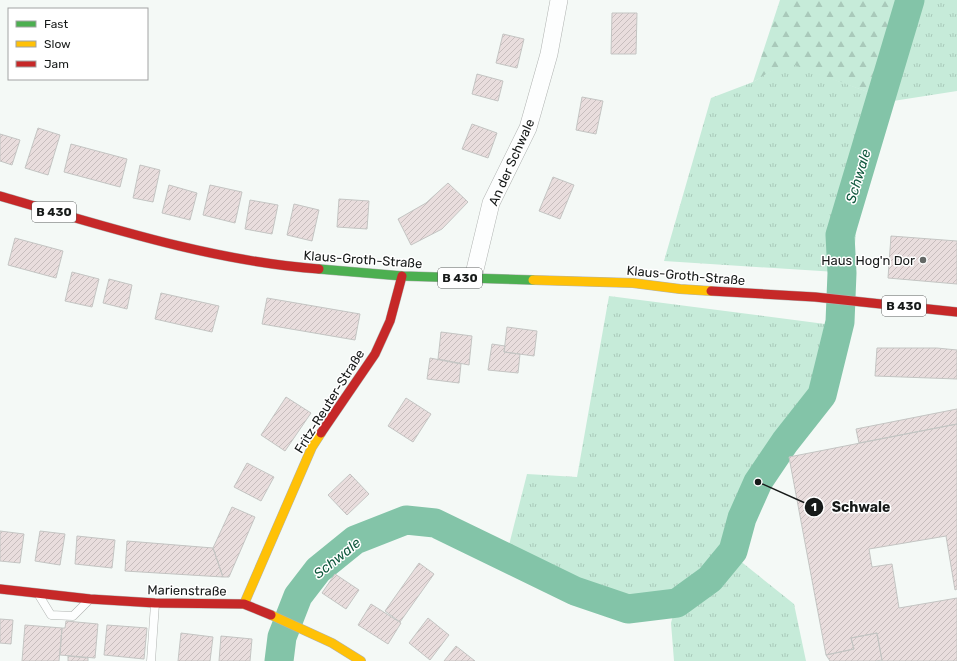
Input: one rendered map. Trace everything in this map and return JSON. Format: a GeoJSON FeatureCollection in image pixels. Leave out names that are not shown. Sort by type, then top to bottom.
{"type":"FeatureCollection","features":[{"type":"Feature","properties":{"kind":"main road","name":"Klaus-Groth-Straße"},"geometry":{"type":"LineString","coordinates":[[0,196],[108,227],[218,255],[288,267],[402,276],[633,283],[680,289],[815,296],[957,312]]}},
{"type":"Feature","properties":{"kind":"main road","name":"Fritz-Reuter-Straße"},"geometry":{"type":"LineString","coordinates":[[244,604],[312,448],[375,354],[390,321],[402,276]]}},
{"type":"Feature","properties":{"kind":"main road","name":"Marienstraße"},"geometry":{"type":"LineString","coordinates":[[0,589],[90,599],[155,603],[244,604],[301,628],[361,661]]}},
{"type":"Feature","properties":{"kind":"street","name":"An der Schwale"},"geometry":{"type":"LineString","coordinates":[[473,278],[491,203],[528,128],[549,54],[559,0]]}},
{"type":"Feature","properties":{"kind":"lane"},"geometry":{"type":"LineString","coordinates":[[37,593],[51,615],[73,616],[90,599]]}},
{"type":"Feature","properties":{"kind":"lane"},"geometry":{"type":"LineString","coordinates":[[151,661],[155,603]]}},
{"type":"Feature","properties":{"kind":"green space"},"geometry":{"type":"Polygon","coordinates":[[[780,0],[916,0],[893,101],[786,63],[753,82],[780,0]]]}},
{"type":"Feature","properties":{"kind":"green space"},"geometry":{"type":"Polygon","coordinates":[[[916,0],[957,0],[957,91],[893,101],[916,0]]]}},
{"type":"Feature","properties":{"kind":"green space"},"geometry":{"type":"Polygon","coordinates":[[[786,62],[893,101],[858,214],[852,273],[664,261],[711,98],[753,82],[786,62]]]}},
{"type":"Feature","properties":{"kind":"green space"},"geometry":{"type":"Polygon","coordinates":[[[609,296],[848,327],[825,406],[786,449],[760,486],[739,560],[794,604],[806,661],[674,661],[671,623],[676,604],[628,609],[575,591],[506,557],[527,474],[577,477],[609,296]]]}},
{"type":"Feature","properties":{"kind":"building"},"geometry":{"type":"Polygon","coordinates":[[[612,13],[637,13],[636,54],[611,54],[612,13]]]}},
{"type":"Feature","properties":{"kind":"building"},"geometry":{"type":"Polygon","coordinates":[[[503,34],[524,39],[517,68],[496,63],[503,34]]]}},
{"type":"Feature","properties":{"kind":"building"},"geometry":{"type":"Polygon","coordinates":[[[477,74],[503,81],[498,101],[472,94],[477,74]]]}},
{"type":"Feature","properties":{"kind":"building"},"geometry":{"type":"Polygon","coordinates":[[[582,97],[603,101],[596,134],[576,130],[582,97]]]}},
{"type":"Feature","properties":{"kind":"building"},"geometry":{"type":"Polygon","coordinates":[[[472,124],[497,133],[488,158],[462,149],[472,124]]]}},
{"type":"Feature","properties":{"kind":"building"},"geometry":{"type":"Polygon","coordinates":[[[38,128],[60,135],[48,175],[25,168],[38,128]]]}},
{"type":"Feature","properties":{"kind":"building"},"geometry":{"type":"Polygon","coordinates":[[[0,134],[20,140],[12,165],[0,161],[0,134]]]}},
{"type":"Feature","properties":{"kind":"building"},"geometry":{"type":"Polygon","coordinates":[[[71,144],[127,159],[120,187],[64,172],[71,144]]]}},
{"type":"Feature","properties":{"kind":"building"},"geometry":{"type":"Polygon","coordinates":[[[140,165],[160,170],[153,202],[133,198],[140,165]]]}},
{"type":"Feature","properties":{"kind":"building"},"geometry":{"type":"Polygon","coordinates":[[[553,177],[574,185],[560,219],[539,211],[553,177]]]}},
{"type":"Feature","properties":{"kind":"building"},"geometry":{"type":"Polygon","coordinates":[[[448,183],[468,202],[442,229],[411,245],[398,219],[426,203],[448,183]]]}},
{"type":"Feature","properties":{"kind":"building"},"geometry":{"type":"Polygon","coordinates":[[[169,185],[197,193],[190,220],[162,213],[169,185]]]}},
{"type":"Feature","properties":{"kind":"building"},"geometry":{"type":"Polygon","coordinates":[[[210,185],[242,192],[235,223],[203,215],[210,185]]]}},
{"type":"Feature","properties":{"kind":"building"},"geometry":{"type":"Polygon","coordinates":[[[339,199],[369,201],[367,229],[337,227],[339,199]]]}},
{"type":"Feature","properties":{"kind":"building"},"geometry":{"type":"Polygon","coordinates":[[[250,200],[278,205],[272,234],[245,229],[250,200]]]}},
{"type":"Feature","properties":{"kind":"building"},"geometry":{"type":"Polygon","coordinates":[[[294,204],[319,210],[312,241],[287,235],[294,204]]]}},
{"type":"Feature","properties":{"kind":"building","name":"Haus Hog'n Dor"},"geometry":{"type":"Polygon","coordinates":[[[891,236],[957,241],[957,284],[888,278],[891,236]]]}},
{"type":"Feature","properties":{"kind":"building"},"geometry":{"type":"Polygon","coordinates":[[[15,238],[63,251],[56,278],[8,265],[15,238]]]}},
{"type":"Feature","properties":{"kind":"building"},"geometry":{"type":"Polygon","coordinates":[[[72,272],[99,279],[92,307],[65,301],[72,272]]]}},
{"type":"Feature","properties":{"kind":"building"},"geometry":{"type":"Polygon","coordinates":[[[109,279],[132,285],[127,309],[103,303],[109,279]]]}},
{"type":"Feature","properties":{"kind":"building"},"geometry":{"type":"Polygon","coordinates":[[[161,293],[219,306],[212,332],[155,319],[161,293]]]}},
{"type":"Feature","properties":{"kind":"building"},"geometry":{"type":"Polygon","coordinates":[[[267,298],[360,314],[355,340],[262,324],[267,298]]]}},
{"type":"Feature","properties":{"kind":"building"},"geometry":{"type":"Polygon","coordinates":[[[507,327],[537,331],[534,356],[504,352],[507,327]]]}},
{"type":"Feature","properties":{"kind":"building"},"geometry":{"type":"Polygon","coordinates":[[[441,332],[472,336],[469,365],[438,359],[441,332]]]}},
{"type":"Feature","properties":{"kind":"building"},"geometry":{"type":"Polygon","coordinates":[[[492,344],[505,346],[504,352],[520,354],[518,373],[488,370],[492,344]]]}},
{"type":"Feature","properties":{"kind":"building"},"geometry":{"type":"Polygon","coordinates":[[[877,348],[937,348],[957,350],[957,379],[875,376],[877,348]]]}},
{"type":"Feature","properties":{"kind":"building"},"geometry":{"type":"Polygon","coordinates":[[[430,358],[461,364],[459,383],[427,379],[430,358]]]}},
{"type":"Feature","properties":{"kind":"building"},"geometry":{"type":"Polygon","coordinates":[[[286,397],[311,413],[285,451],[261,435],[286,397]]]}},
{"type":"Feature","properties":{"kind":"building"},"geometry":{"type":"Polygon","coordinates":[[[406,398],[431,414],[413,442],[388,426],[406,398]]]}},
{"type":"Feature","properties":{"kind":"building"},"geometry":{"type":"Polygon","coordinates":[[[957,409],[957,424],[859,443],[856,429],[957,409]]]}},
{"type":"Feature","properties":{"kind":"building"},"geometry":{"type":"Polygon","coordinates":[[[957,424],[957,589],[955,590],[946,536],[869,549],[872,567],[892,564],[899,608],[957,598],[957,661],[882,661],[877,633],[851,638],[854,649],[826,655],[789,457],[957,424]]]}},
{"type":"Feature","properties":{"kind":"building"},"geometry":{"type":"Polygon","coordinates":[[[247,463],[274,477],[261,501],[234,487],[247,463]]]}},
{"type":"Feature","properties":{"kind":"building"},"geometry":{"type":"Polygon","coordinates":[[[350,474],[369,494],[347,515],[328,495],[350,474]]]}},
{"type":"Feature","properties":{"kind":"building"},"geometry":{"type":"Polygon","coordinates":[[[232,507],[255,517],[229,577],[223,577],[213,548],[232,507]]]}},
{"type":"Feature","properties":{"kind":"building"},"geometry":{"type":"Polygon","coordinates":[[[0,531],[24,534],[20,563],[0,561],[0,531]]]}},
{"type":"Feature","properties":{"kind":"building"},"geometry":{"type":"Polygon","coordinates":[[[40,531],[65,534],[60,565],[35,561],[40,531]]]}},
{"type":"Feature","properties":{"kind":"building"},"geometry":{"type":"Polygon","coordinates":[[[77,536],[115,540],[112,568],[75,564],[77,536]]]}},
{"type":"Feature","properties":{"kind":"building"},"geometry":{"type":"Polygon","coordinates":[[[127,541],[213,548],[223,577],[125,571],[127,541]]]}},
{"type":"Feature","properties":{"kind":"building"},"geometry":{"type":"Polygon","coordinates":[[[419,563],[434,574],[400,622],[385,611],[419,563]]]}},
{"type":"Feature","properties":{"kind":"building"},"geometry":{"type":"Polygon","coordinates":[[[335,574],[359,590],[346,609],[322,593],[335,574]]]}},
{"type":"Feature","properties":{"kind":"building"},"geometry":{"type":"Polygon","coordinates":[[[371,604],[401,623],[388,644],[358,625],[371,604]]]}},
{"type":"Feature","properties":{"kind":"building"},"geometry":{"type":"Polygon","coordinates":[[[428,618],[449,635],[430,660],[409,643],[428,618]]]}},
{"type":"Feature","properties":{"kind":"building"},"geometry":{"type":"Polygon","coordinates":[[[0,619],[13,620],[11,644],[0,643],[0,619]]]}},
{"type":"Feature","properties":{"kind":"building"},"geometry":{"type":"Polygon","coordinates":[[[66,621],[98,624],[95,658],[60,655],[62,628],[65,628],[66,621]]]}},
{"type":"Feature","properties":{"kind":"building"},"geometry":{"type":"Polygon","coordinates":[[[25,625],[62,628],[59,661],[22,661],[25,625]]]}},
{"type":"Feature","properties":{"kind":"building"},"geometry":{"type":"Polygon","coordinates":[[[107,625],[147,628],[144,659],[104,655],[107,625]]]}},
{"type":"Feature","properties":{"kind":"building"},"geometry":{"type":"Polygon","coordinates":[[[181,633],[213,637],[210,661],[178,661],[181,633]]]}},
{"type":"Feature","properties":{"kind":"building"},"geometry":{"type":"Polygon","coordinates":[[[877,633],[882,660],[830,661],[826,655],[854,649],[851,638],[877,633]]]}},
{"type":"Feature","properties":{"kind":"building"},"geometry":{"type":"Polygon","coordinates":[[[221,636],[252,639],[250,661],[219,661],[221,636]]]}},
{"type":"Feature","properties":{"kind":"building"},"geometry":{"type":"Polygon","coordinates":[[[456,646],[475,661],[444,661],[456,646]]]}},
{"type":"Feature","properties":{"kind":"building"},"geometry":{"type":"Polygon","coordinates":[[[68,656],[88,658],[88,661],[68,661],[68,656]]]}},
{"type":"Feature","properties":{"kind":"waterway","name":"Schwale"},"geometry":{"type":"LineString","coordinates":[[279,661],[282,637],[298,596],[318,570],[355,540],[406,520],[435,523],[575,591],[628,609],[677,603],[710,579],[733,551],[742,518],[758,482],[785,442],[822,395],[840,322],[842,273],[840,235],[910,0]]}},
{"type":"Feature","properties":{"kind":"traffic: fast"},"geometry":{"type":"LineString","coordinates":[[319,269],[402,276],[533,280]]}},
{"type":"Feature","properties":{"kind":"traffic: slow"},"geometry":{"type":"LineString","coordinates":[[533,280],[633,283],[711,291]]}},
{"type":"Feature","properties":{"kind":"traffic: slow"},"geometry":{"type":"LineString","coordinates":[[244,604],[312,447],[321,433]]}},
{"type":"Feature","properties":{"kind":"traffic: slow"},"geometry":{"type":"LineString","coordinates":[[271,615],[332,643],[361,661]]}},
{"type":"Feature","properties":{"kind":"traffic: jam"},"geometry":{"type":"LineString","coordinates":[[0,196],[158,241],[238,258],[279,265],[319,269]]}},
{"type":"Feature","properties":{"kind":"traffic: jam"},"geometry":{"type":"LineString","coordinates":[[321,433],[375,354],[390,321],[402,276]]}},
{"type":"Feature","properties":{"kind":"traffic: jam"},"geometry":{"type":"LineString","coordinates":[[711,291],[815,297],[957,312]]}},
{"type":"Feature","properties":{"kind":"traffic: jam"},"geometry":{"type":"LineString","coordinates":[[0,589],[90,599],[155,603],[244,604],[271,615]]}},
{"type":"Feature","properties":{"kind":"place","name":"Haus Hog'n Dor"},"geometry":{"type":"Point","coordinates":[923,260]}},
{"type":"Feature","properties":{"kind":"place","name":"Schwale"},"geometry":{"type":"Point","coordinates":[758,482]}}]}
